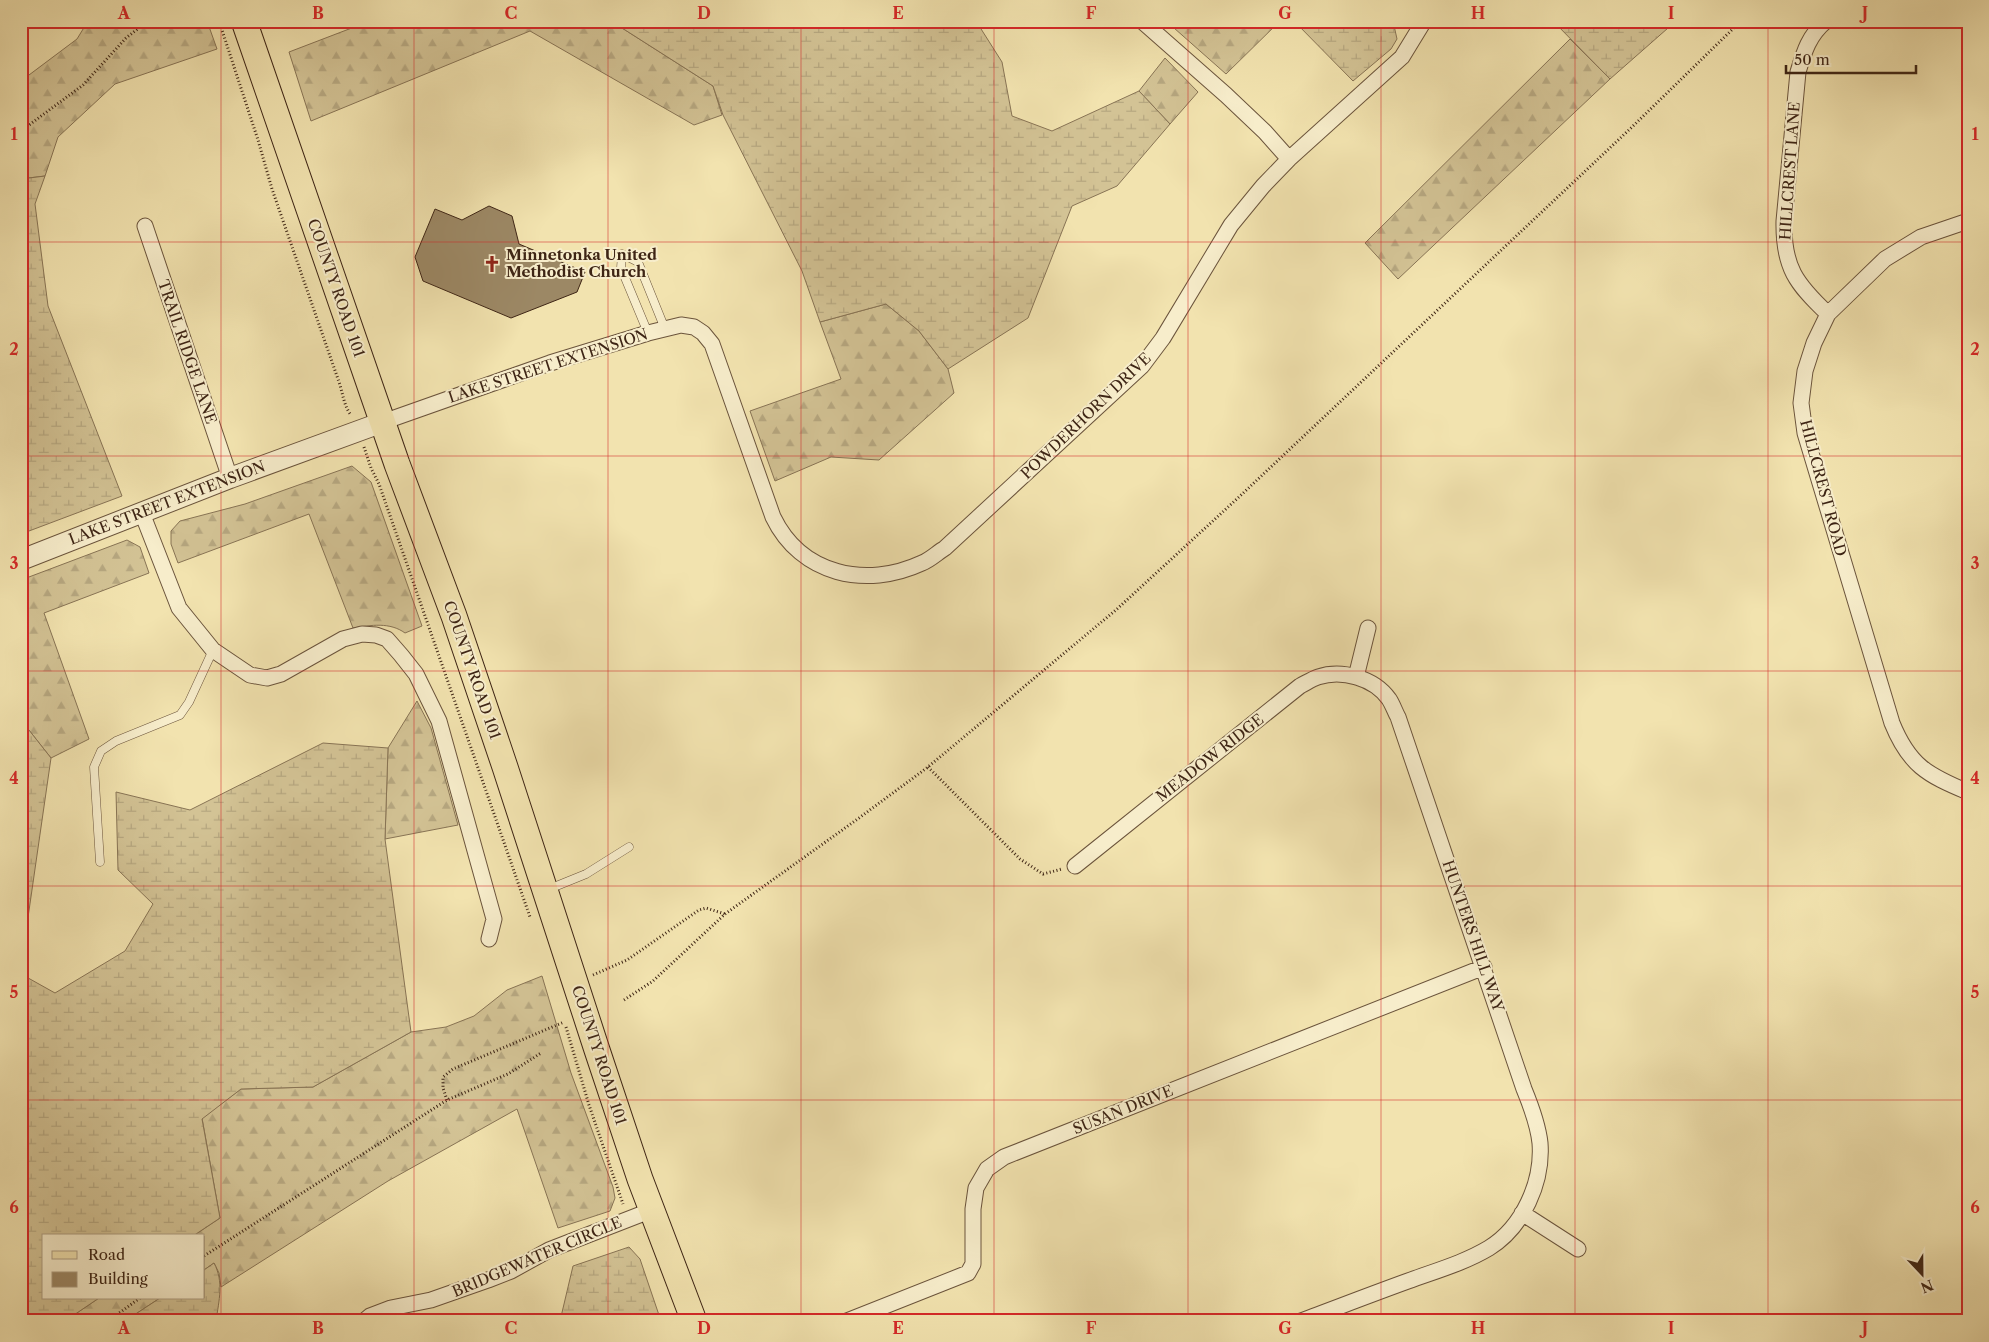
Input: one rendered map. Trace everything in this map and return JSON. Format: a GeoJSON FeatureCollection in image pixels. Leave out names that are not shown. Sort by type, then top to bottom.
{"type":"FeatureCollection","features":[{"type":"Feature","properties":{"kind":"main road","name":"COUNTY ROAD 101"},"geometry":{"type":"LineString","coordinates":[[244,21],[382,422],[454,616],[596,1050],[652,1210],[694,1321]]}},
{"type":"Feature","properties":{"kind":"street"},"geometry":{"type":"LineString","coordinates":[[1142,21],[1226,95],[1289,159]]}},
{"type":"Feature","properties":{"kind":"street","name":"POWDERHORN DRIVE"},"geometry":{"type":"LineString","coordinates":[[945,548],[1142,366],[1163,338],[1231,225],[1263,186],[1289,159],[1402,57],[1424,21]]}},
{"type":"Feature","properties":{"kind":"street","name":"HILLCREST LANE"},"geometry":{"type":"LineString","coordinates":[[1826,21],[1816,29],[1804,50],[1798,72],[1784,221],[1784,242],[1788,262],[1796,281],[1809,297],[1828,314]]}},
{"type":"Feature","properties":{"kind":"street","name":"HILLCREST ROAD"},"geometry":{"type":"LineString","coordinates":[[1968,221],[1921,237],[1885,259],[1828,314],[1814,343],[1805,371],[1801,403],[1805,433],[1892,723],[1900,743],[1914,762],[1930,775],[1968,792]]}},
{"type":"Feature","properties":{"kind":"street","name":"TRAIL RIDGE LANE"},"geometry":{"type":"LineString","coordinates":[[145,226],[230,478]]}},
{"type":"Feature","properties":{"kind":"street","name":"LAKE STREET EXTENSION"},"geometry":{"type":"LineString","coordinates":[[21,560],[358,430],[550,363],[648,333],[681,326],[694,327],[703,333],[712,344],[773,517],[780,531],[798,551],[821,566],[847,575],[873,575],[898,572],[923,563],[945,548]]}},
{"type":"Feature","properties":{"kind":"street"},"geometry":{"type":"LineString","coordinates":[[142,513],[179,608],[213,650],[250,675],[267,678],[281,674],[343,639],[362,634],[376,635],[387,640],[416,674],[439,720],[494,919],[489,938]]}},
{"type":"Feature","properties":{"kind":"street"},"geometry":{"type":"LineString","coordinates":[[1356,677],[1368,628]]}},
{"type":"Feature","properties":{"kind":"street","name":"MEADOW RIDGE"},"geometry":{"type":"LineString","coordinates":[[1075,866],[1300,686],[1317,677],[1338,674],[1356,677]]}},
{"type":"Feature","properties":{"kind":"street","name":"HUNTERS HILL WAY"},"geometry":{"type":"LineString","coordinates":[[1300,1321],[1462,1262],[1490,1248],[1512,1228],[1522,1213],[1529,1202],[1538,1174],[1540,1144],[1534,1114],[1398,717],[1389,699],[1374,685],[1356,677]]}},
{"type":"Feature","properties":{"kind":"street","name":"SUSAN DRIVE"},"geometry":{"type":"LineString","coordinates":[[847,1321],[968,1272],[973,1264],[973,1209],[976,1188],[987,1169],[1004,1157],[1484,968]]}},
{"type":"Feature","properties":{"kind":"street","name":"BRIDGEWATER CIRCLE"},"geometry":{"type":"LineString","coordinates":[[364,1321],[370,1316],[391,1308],[431,1300],[488,1280],[511,1271],[548,1250],[652,1210]]}},
{"type":"Feature","properties":{"kind":"street"},"geometry":{"type":"LineString","coordinates":[[1522,1213],[1578,1249]]}},
{"type":"Feature","properties":{"kind":"lane"},"geometry":{"type":"LineString","coordinates":[[648,333],[621,268],[622,254],[638,262],[665,330]]}},
{"type":"Feature","properties":{"kind":"lane"},"geometry":{"type":"LineString","coordinates":[[100,862],[94,767],[101,751],[116,741],[180,715],[189,702],[213,650]]}},
{"type":"Feature","properties":{"kind":"lane"},"geometry":{"type":"LineString","coordinates":[[545,890],[586,874],[629,847]]}},
{"type":"Feature","properties":{"kind":"path"},"geometry":{"type":"LineString","coordinates":[[21,131],[83,85],[126,38],[148,21]]}},
{"type":"Feature","properties":{"kind":"path"},"geometry":{"type":"LineString","coordinates":[[219,21],[278,206],[339,382],[345,401],[345,408],[352,416],[371,468],[379,484],[531,922]]}},
{"type":"Feature","properties":{"kind":"path"},"geometry":{"type":"LineString","coordinates":[[624,1000],[653,981],[725,914],[928,767],[1117,609],[1239,497],[1631,128],[1741,21]]}},
{"type":"Feature","properties":{"kind":"path"},"geometry":{"type":"LineString","coordinates":[[928,767],[1020,859],[1043,874],[1075,866]]}},
{"type":"Feature","properties":{"kind":"path"},"geometry":{"type":"LineString","coordinates":[[600,972],[627,960],[699,910],[706,908],[725,914]]}},
{"type":"Feature","properties":{"kind":"path"},"geometry":{"type":"LineString","coordinates":[[447,1100],[443,1088],[443,1077],[453,1069],[564,1022],[562,1014]]}},
{"type":"Feature","properties":{"kind":"path"},"geometry":{"type":"LineString","coordinates":[[205,1255],[447,1100],[508,1074],[541,1054]]}},
{"type":"Feature","properties":{"kind":"path"},"geometry":{"type":"LineString","coordinates":[[108,1321],[137,1300]]}},
{"type":"Feature","properties":{"kind":"green space"},"geometry":{"type":"Polygon","coordinates":[[[88,21],[207,21],[217,49],[115,84],[58,137],[45,176],[21,179],[21,81],[77,39],[88,21]]]}},
{"type":"Feature","properties":{"kind":"green space"},"geometry":{"type":"Polygon","coordinates":[[[370,21],[611,21],[713,86],[722,115],[694,125],[530,31],[311,121],[289,52],[370,21]]]}},
{"type":"Feature","properties":{"kind":"green space"},"geometry":{"type":"Polygon","coordinates":[[[611,21],[976,21],[1002,62],[1012,116],[1052,131],[1139,91],[1170,124],[1117,186],[1072,206],[1028,318],[948,369],[919,331],[886,304],[820,322],[802,271],[723,115],[713,86],[611,21]]]}},
{"type":"Feature","properties":{"kind":"green space"},"geometry":{"type":"Polygon","coordinates":[[[1182,21],[1280,21],[1226,74],[1174,28],[1182,21]]]}},
{"type":"Feature","properties":{"kind":"green space"},"geometry":{"type":"Polygon","coordinates":[[[1294,21],[1393,21],[1397,39],[1391,49],[1353,81],[1294,21]]]}},
{"type":"Feature","properties":{"kind":"green space"},"geometry":{"type":"Polygon","coordinates":[[[1553,21],[1676,21],[1610,79],[1553,21]]]}},
{"type":"Feature","properties":{"kind":"green space"},"geometry":{"type":"Polygon","coordinates":[[[1570,39],[1610,79],[1398,279],[1365,243],[1570,39]]]}},
{"type":"Feature","properties":{"kind":"green space"},"geometry":{"type":"Polygon","coordinates":[[[1165,58],[1198,92],[1170,124],[1139,91],[1165,58]]]}},
{"type":"Feature","properties":{"kind":"green space"},"geometry":{"type":"Polygon","coordinates":[[[45,176],[35,204],[48,306],[122,496],[21,534],[21,179],[45,176]]]}},
{"type":"Feature","properties":{"kind":"green space"},"geometry":{"type":"Polygon","coordinates":[[[886,304],[919,331],[948,369],[954,393],[879,460],[831,457],[775,481],[750,411],[841,379],[820,322],[886,304]]]}},
{"type":"Feature","properties":{"kind":"green space"},"geometry":{"type":"Polygon","coordinates":[[[352,466],[371,482],[422,626],[405,633],[387,626],[373,625],[353,628],[309,514],[178,563],[171,544],[171,531],[180,521],[245,504],[352,466]]]}},
{"type":"Feature","properties":{"kind":"green space"},"geometry":{"type":"Polygon","coordinates":[[[127,540],[140,547],[149,573],[44,613],[89,739],[51,758],[21,720],[21,580],[127,540]]]}},
{"type":"Feature","properties":{"kind":"green space"},"geometry":{"type":"Polygon","coordinates":[[[417,701],[431,728],[458,825],[385,839],[388,748],[417,701]]]}},
{"type":"Feature","properties":{"kind":"green space"},"geometry":{"type":"Polygon","coordinates":[[[21,720],[51,758],[21,966],[21,720]]]}},
{"type":"Feature","properties":{"kind":"green space"},"geometry":{"type":"Polygon","coordinates":[[[323,743],[388,748],[385,839],[411,1032],[313,1087],[241,1089],[202,1119],[220,1218],[196,1234],[42,1234],[42,1300],[96,1300],[65,1321],[21,1321],[21,974],[55,993],[125,951],[153,904],[118,870],[116,792],[190,810],[323,743]]]}},
{"type":"Feature","properties":{"kind":"green space"},"geometry":{"type":"Polygon","coordinates":[[[542,976],[571,1073],[613,1187],[615,1198],[610,1211],[558,1228],[517,1109],[388,1181],[221,1287],[219,1273],[214,1263],[205,1269],[205,1234],[196,1234],[220,1218],[202,1118],[241,1089],[313,1087],[411,1032],[446,1027],[474,1016],[507,990],[542,976]]]}},
{"type":"Feature","properties":{"kind":"green space"},"geometry":{"type":"Polygon","coordinates":[[[629,1247],[640,1259],[661,1321],[560,1321],[573,1266],[629,1247]]]}},
{"type":"Feature","properties":{"kind":"green space"},"geometry":{"type":"Polygon","coordinates":[[[214,1263],[219,1277],[216,1321],[125,1321],[157,1300],[205,1300],[205,1269],[214,1263]]]}},
{"type":"Feature","properties":{"kind":"green space"},"geometry":{"type":"Polygon","coordinates":[[[96,1300],[157,1300],[125,1321],[65,1321],[96,1300]]]}},
{"type":"Feature","properties":{"kind":"building","name":"Minnetonka United Methodist Church"},"geometry":{"type":"Polygon","coordinates":[[[489,206],[512,216],[519,244],[585,272],[577,292],[511,318],[423,281],[415,257],[435,209],[462,220],[489,206]]]}},
{"type":"Feature","properties":{"kind":"place","name":"Minnetonka United Methodist Church"},"geometry":{"type":"Point","coordinates":[492,264]}}]}
